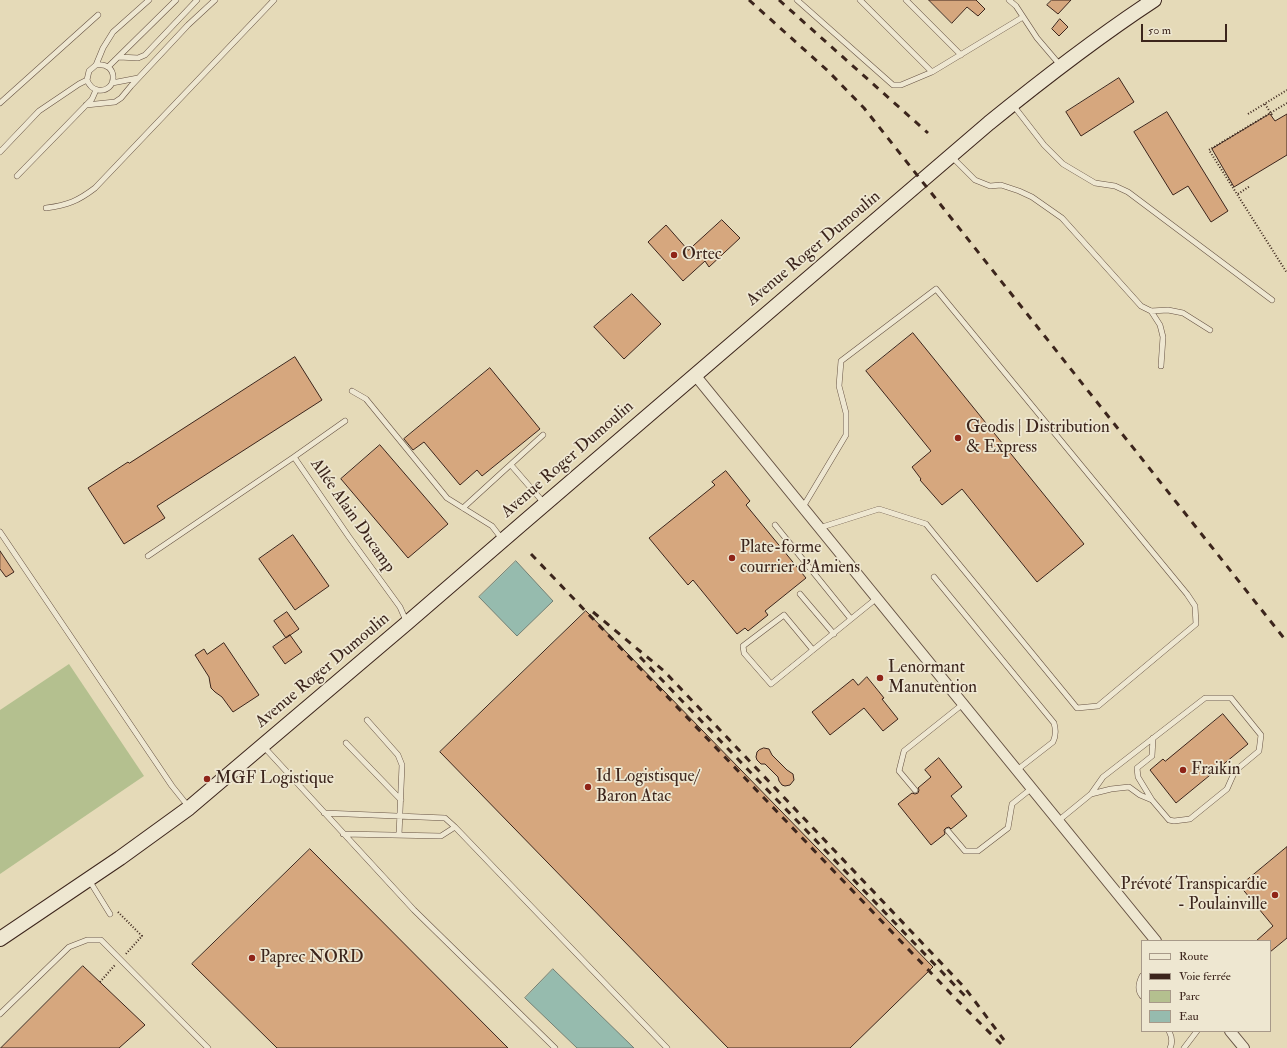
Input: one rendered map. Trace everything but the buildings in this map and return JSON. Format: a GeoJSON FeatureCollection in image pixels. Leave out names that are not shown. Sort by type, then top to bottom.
{"type":"FeatureCollection","features":[{"type":"Feature","properties":{"kind":"main road","name":"Avenue Roger Dumoulin"},"geometry":{"type":"LineString","coordinates":[[0,939],[88,880],[189,808],[1012,104],[1115,26],[1154,0]]}},
{"type":"Feature","properties":{"kind":"street"},"geometry":{"type":"LineString","coordinates":[[695,375],[1155,940]]}},
{"type":"Feature","properties":{"kind":"street"},"geometry":{"type":"LineString","coordinates":[[1231,1032],[1244,1048]]}},
{"type":"Feature","properties":{"kind":"lane"},"geometry":{"type":"LineString","coordinates":[[108,67],[176,0]]}},
{"type":"Feature","properties":{"kind":"lane"},"geometry":{"type":"LineString","coordinates":[[119,56],[138,58],[145,55],[197,0]]}},
{"type":"Feature","properties":{"kind":"lane"},"geometry":{"type":"LineString","coordinates":[[86,105],[115,102],[121,98],[188,25],[215,0]]}},
{"type":"Feature","properties":{"kind":"lane"},"geometry":{"type":"LineString","coordinates":[[46,208],[61,206],[80,199],[95,188],[274,0]]}},
{"type":"Feature","properties":{"kind":"lane"},"geometry":{"type":"LineString","coordinates":[[797,0],[893,85],[902,85],[932,72],[1023,17]]}},
{"type":"Feature","properties":{"kind":"lane"},"geometry":{"type":"LineString","coordinates":[[860,0],[932,72]]}},
{"type":"Feature","properties":{"kind":"lane"},"geometry":{"type":"LineString","coordinates":[[906,0],[961,55]]}},
{"type":"Feature","properties":{"kind":"lane"},"geometry":{"type":"LineString","coordinates":[[1009,0],[1016,6],[1037,38],[1061,66]]}},
{"type":"Feature","properties":{"kind":"lane"},"geometry":{"type":"LineString","coordinates":[[0,152],[39,111],[87,80],[89,71],[96,65],[103,48],[113,32],[148,1]]}},
{"type":"Feature","properties":{"kind":"lane"},"geometry":{"type":"LineString","coordinates":[[0,103],[98,15]]}},
{"type":"Feature","properties":{"kind":"lane"},"geometry":{"type":"LineString","coordinates":[[96,65],[100,64],[108,67],[113,74],[112,84]]}},
{"type":"Feature","properties":{"kind":"lane"},"geometry":{"type":"LineString","coordinates":[[87,80],[96,90],[105,90],[112,84],[138,78]]}},
{"type":"Feature","properties":{"kind":"lane"},"geometry":{"type":"LineString","coordinates":[[16,176],[92,99],[96,90]]}},
{"type":"Feature","properties":{"kind":"lane"},"geometry":{"type":"LineString","coordinates":[[1012,104],[1044,145],[1063,164],[1095,183],[1115,186],[1128,192],[1272,300]]}},
{"type":"Feature","properties":{"kind":"lane"},"geometry":{"type":"LineString","coordinates":[[951,157],[975,180],[990,186],[1001,185],[1019,191],[1032,197],[1062,218],[1141,306],[1151,311],[1168,310],[1183,313],[1210,330]]}},
{"type":"Feature","properties":{"kind":"lane"},"geometry":{"type":"LineString","coordinates":[[803,508],[846,434],[846,413],[839,386],[841,361],[936,289],[1187,594],[1195,606],[1196,624],[1098,706],[1077,708],[926,524],[879,509],[819,528]]}},
{"type":"Feature","properties":{"kind":"lane"},"geometry":{"type":"LineString","coordinates":[[1151,311],[1160,325],[1163,337],[1161,366]]}},
{"type":"Feature","properties":{"kind":"lane"},"geometry":{"type":"LineString","coordinates":[[352,391],[366,399],[447,498],[492,526],[503,539]]}},
{"type":"Feature","properties":{"kind":"lane","name":"Allée Alain Ducamp"},"geometry":{"type":"LineString","coordinates":[[345,421],[294,458],[400,607],[407,623]]}},
{"type":"Feature","properties":{"kind":"lane"},"geometry":{"type":"LineString","coordinates":[[463,508],[543,435]]}},
{"type":"Feature","properties":{"kind":"lane"},"geometry":{"type":"LineString","coordinates":[[148,556],[294,458]]}},
{"type":"Feature","properties":{"kind":"lane"},"geometry":{"type":"LineString","coordinates":[[511,465],[545,504]]}},
{"type":"Feature","properties":{"kind":"lane"},"geometry":{"type":"LineString","coordinates":[[775,525],[851,620]]}},
{"type":"Feature","properties":{"kind":"lane"},"geometry":{"type":"LineString","coordinates":[[0,532],[168,780],[189,808]]}},
{"type":"Feature","properties":{"kind":"lane"},"geometry":{"type":"LineString","coordinates":[[934,577],[1054,723],[1056,737],[1053,742],[1017,770]]}},
{"type":"Feature","properties":{"kind":"lane"},"geometry":{"type":"LineString","coordinates":[[800,594],[834,634]]}},
{"type":"Feature","properties":{"kind":"lane"},"geometry":{"type":"LineString","coordinates":[[814,650],[784,615],[743,646],[744,653],[771,684],[814,650],[834,634],[876,598]]}},
{"type":"Feature","properties":{"kind":"lane"},"geometry":{"type":"LineString","coordinates":[[1058,821],[1091,794],[1103,777],[1153,738],[1205,698],[1231,698],[1261,735],[1259,751],[1235,771],[1227,789],[1190,819],[1174,821],[1169,820],[1152,800],[1138,776],[1137,768],[1152,756],[1153,738]]}},
{"type":"Feature","properties":{"kind":"lane"},"geometry":{"type":"LineString","coordinates":[[915,790],[899,771],[904,751],[963,704]]}},
{"type":"Feature","properties":{"kind":"lane"},"geometry":{"type":"LineString","coordinates":[[367,720],[398,755],[402,765],[399,835]]}},
{"type":"Feature","properties":{"kind":"lane"},"geometry":{"type":"LineString","coordinates":[[346,743],[401,800]]}},
{"type":"Feature","properties":{"kind":"lane"},"geometry":{"type":"LineString","coordinates":[[263,746],[414,910],[555,1048]]}},
{"type":"Feature","properties":{"kind":"lane"},"geometry":{"type":"LineString","coordinates":[[948,831],[965,851],[978,851],[1008,828],[1012,804],[1032,788]]}},
{"type":"Feature","properties":{"kind":"lane"},"geometry":{"type":"LineString","coordinates":[[1091,794],[1111,789],[1128,788],[1152,800]]}},
{"type":"Feature","properties":{"kind":"lane"},"geometry":{"type":"LineString","coordinates":[[324,813],[445,818],[667,1048]]}},
{"type":"Feature","properties":{"kind":"lane"},"geometry":{"type":"LineString","coordinates":[[343,834],[441,836],[455,827]]}},
{"type":"Feature","properties":{"kind":"lane"},"geometry":{"type":"LineString","coordinates":[[88,880],[110,914]]}},
{"type":"Feature","properties":{"kind":"lane"},"geometry":{"type":"LineString","coordinates":[[0,1014],[69,947],[87,940],[101,940],[208,1048]]}},
{"type":"Feature","properties":{"kind":"lane"},"geometry":{"type":"LineString","coordinates":[[1141,978],[1139,982],[1141,994]]}},
{"type":"Feature","properties":{"kind":"lane"},"geometry":{"type":"LineString","coordinates":[[1170,1032],[1172,1043],[1170,1048]]}},
{"type":"Feature","properties":{"kind":"lane"},"geometry":{"type":"LineString","coordinates":[[1184,1048],[1197,1032]]}},
{"type":"Feature","properties":{"kind":"path"},"geometry":{"type":"LineString","coordinates":[[1248,114],[1287,90]]}},
{"type":"Feature","properties":{"kind":"path"},"geometry":{"type":"LineString","coordinates":[[1287,103],[1272,114],[1209,150],[1287,273]]}},
{"type":"Feature","properties":{"kind":"path"},"geometry":{"type":"LineString","coordinates":[[1265,104],[1272,114]]}},
{"type":"Feature","properties":{"kind":"path"},"geometry":{"type":"LineString","coordinates":[[1238,194],[1250,186]]}},
{"type":"Feature","properties":{"kind":"path"},"geometry":{"type":"LineString","coordinates":[[100,982],[142,936],[117,911]]}},
{"type":"Feature","properties":{"kind":"green space"},"geometry":{"type":"Polygon","coordinates":[[[69,664],[144,776],[0,874],[0,710],[69,664]]]}},
{"type":"Feature","properties":{"kind":"water"},"geometry":{"type":"Polygon","coordinates":[[[516,561],[553,601],[517,636],[479,597],[516,561]]]}},
{"type":"Feature","properties":{"kind":"water"},"geometry":{"type":"Polygon","coordinates":[[[553,969],[634,1048],[577,1048],[525,998],[553,969]]]}},
{"type":"Feature","properties":{"kind":"railway"},"geometry":{"type":"LineString","coordinates":[[749,0],[828,71],[864,108],[1287,642]]}},
{"type":"Feature","properties":{"kind":"railway"},"geometry":{"type":"LineString","coordinates":[[779,0],[928,133]]}},
{"type":"Feature","properties":{"kind":"railway"},"geometry":{"type":"LineString","coordinates":[[531,554],[955,998],[1005,1048]]}},
{"type":"Feature","properties":{"kind":"railway"},"geometry":{"type":"LineString","coordinates":[[593,612],[664,671],[965,988],[1004,1040]]}},
{"type":"Feature","properties":{"kind":"railway"},"geometry":{"type":"LineString","coordinates":[[640,657],[965,996]]}},
{"type":"Feature","properties":{"kind":"place","name":"Ortec"},"geometry":{"type":"Point","coordinates":[674,255]}},
{"type":"Feature","properties":{"kind":"place","name":"Geodis | Distribution & Express"},"geometry":{"type":"Point","coordinates":[958,438]}},
{"type":"Feature","properties":{"kind":"place","name":"Plate-forme courrier d'Amiens"},"geometry":{"type":"Point","coordinates":[732,558]}},
{"type":"Feature","properties":{"kind":"place","name":"Lenormant Manutention"},"geometry":{"type":"Point","coordinates":[880,678]}},
{"type":"Feature","properties":{"kind":"place","name":"Fraikin"},"geometry":{"type":"Point","coordinates":[1183,770]}},
{"type":"Feature","properties":{"kind":"place","name":"MGF Logistique"},"geometry":{"type":"Point","coordinates":[207,779]}},
{"type":"Feature","properties":{"kind":"place","name":"Id Logistisque/ Baron Atac"},"geometry":{"type":"Point","coordinates":[588,787]}},
{"type":"Feature","properties":{"kind":"place","name":"Prévoté Transpicardie - Poulainville"},"geometry":{"type":"Point","coordinates":[1275,895]}},
{"type":"Feature","properties":{"kind":"place","name":"Paprec NORD"},"geometry":{"type":"Point","coordinates":[252,958]}}]}
